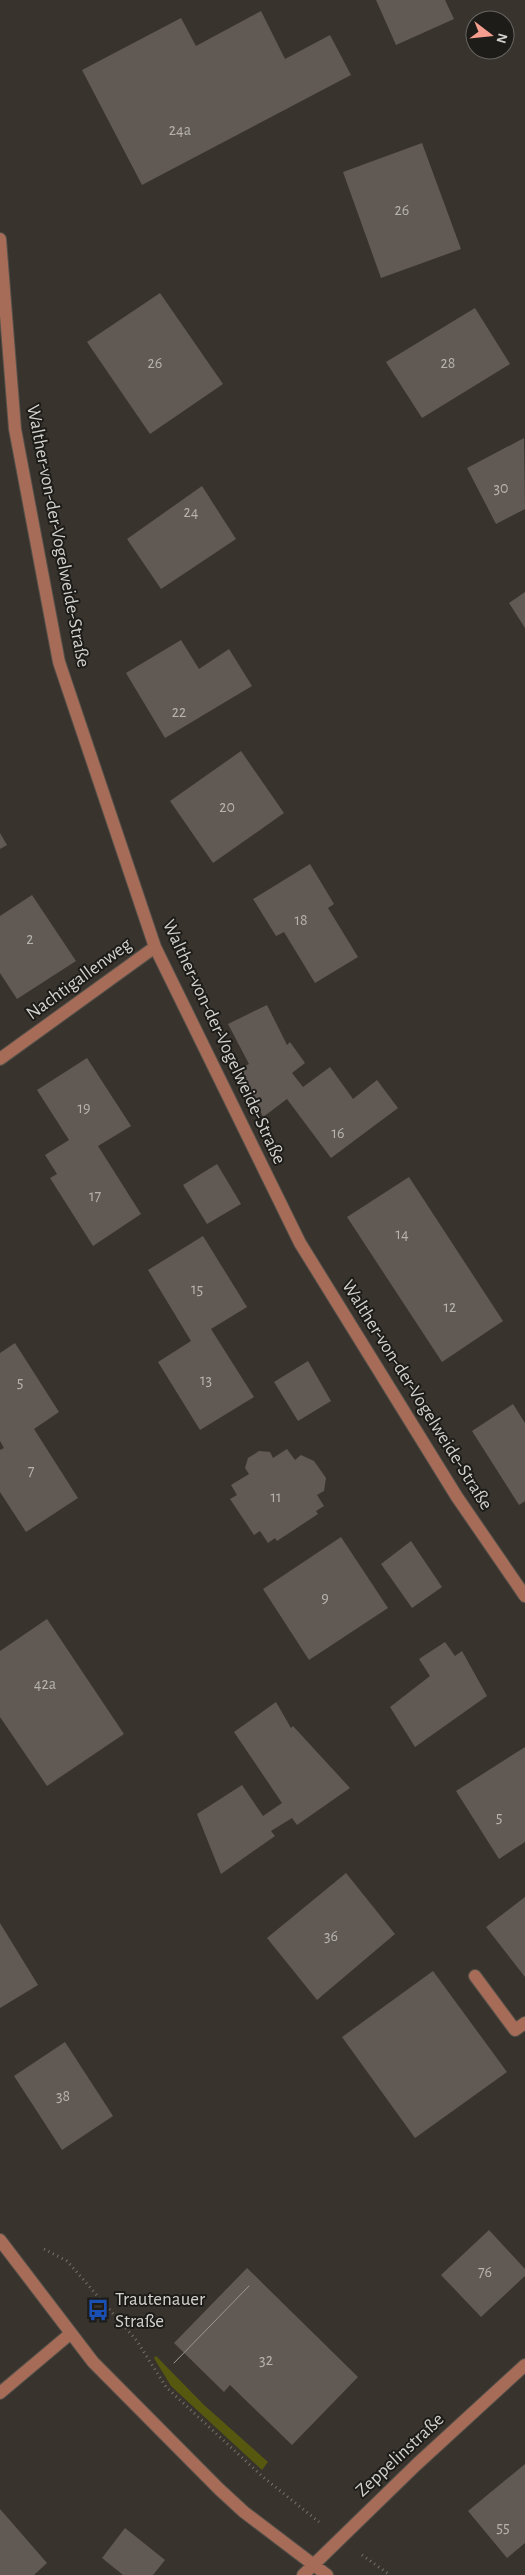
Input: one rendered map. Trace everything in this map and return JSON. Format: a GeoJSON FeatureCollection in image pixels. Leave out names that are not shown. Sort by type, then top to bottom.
{"type":"FeatureCollection","features":[{"type":"Feature","properties":{"kind":"street","name":"Walther-von-der-Vogelweide-Straße"},"geometry":{"type":"LineString","coordinates":[[0,239],[16,429],[59,662],[156,947],[300,1244],[456,1497],[525,1596]]}},
{"type":"Feature","properties":{"kind":"street","name":"Nachtigallenweg"},"geometry":{"type":"LineString","coordinates":[[0,1059],[156,947]]}},
{"type":"Feature","properties":{"kind":"street"},"geometry":{"type":"LineString","coordinates":[[475,1976],[515,2030],[525,2023]]}},
{"type":"Feature","properties":{"kind":"street"},"geometry":{"type":"LineString","coordinates":[[0,2240],[93,2362],[244,2512],[328,2575]]}},
{"type":"Feature","properties":{"kind":"street"},"geometry":{"type":"LineString","coordinates":[[0,2393],[70,2334]]}},
{"type":"Feature","properties":{"kind":"street","name":"Zeppelinstraße"},"geometry":{"type":"LineString","coordinates":[[303,2575],[525,2365]]}},
{"type":"Feature","properties":{"kind":"path"},"geometry":{"type":"LineString","coordinates":[[35,2246],[67,2261],[137,2341],[166,2387],[263,2476],[340,2538],[390,2575]]}},
{"type":"Feature","properties":{"kind":"shaded area"},"geometry":{"type":"Polygon","coordinates":[[[156,2356],[204,2405],[268,2462],[262,2470],[171,2386],[154,2358],[156,2356]]]}},
{"type":"Feature","properties":{"kind":"building"},"geometry":{"type":"Polygon","coordinates":[[[376,0],[445,0],[454,19],[396,45],[376,0]]]}},
{"type":"Feature","properties":{"kind":"building"},"geometry":{"type":"Polygon","coordinates":[[[261,11],[285,59],[330,35],[351,75],[142,185],[82,70],[181,18],[196,46],[261,11]]]}},
{"type":"Feature","properties":{"kind":"building"},"geometry":{"type":"Polygon","coordinates":[[[422,143],[461,249],[381,278],[343,172],[422,143]]]}},
{"type":"Feature","properties":{"kind":"building"},"geometry":{"type":"Polygon","coordinates":[[[160,293],[223,384],[150,434],[87,342],[160,293]]]}},
{"type":"Feature","properties":{"kind":"building"},"geometry":{"type":"Polygon","coordinates":[[[475,308],[510,364],[422,418],[386,362],[475,308]]]}},
{"type":"Feature","properties":{"kind":"building"},"geometry":{"type":"Polygon","coordinates":[[[524,438],[525,509],[496,524],[467,468],[524,438]]]}},
{"type":"Feature","properties":{"kind":"building"},"geometry":{"type":"Polygon","coordinates":[[[202,486],[236,539],[161,589],[127,539],[202,486]]]}},
{"type":"Feature","properties":{"kind":"building"},"geometry":{"type":"Polygon","coordinates":[[[525,592],[525,628],[509,603],[525,592]]]}},
{"type":"Feature","properties":{"kind":"building"},"geometry":{"type":"Polygon","coordinates":[[[181,640],[199,669],[229,649],[252,686],[165,738],[126,673],[181,640]]]}},
{"type":"Feature","properties":{"kind":"building"},"geometry":{"type":"Polygon","coordinates":[[[241,751],[284,813],[213,863],[170,801],[241,751]]]}},
{"type":"Feature","properties":{"kind":"building"},"geometry":{"type":"Polygon","coordinates":[[[0,833],[7,845],[0,849],[0,833]]]}},
{"type":"Feature","properties":{"kind":"building"},"geometry":{"type":"Polygon","coordinates":[[[310,864],[334,904],[328,908],[358,957],[315,983],[284,932],[276,936],[253,899],[310,864]]]}},
{"type":"Feature","properties":{"kind":"building"},"geometry":{"type":"Polygon","coordinates":[[[32,895],[76,961],[17,999],[0,973],[0,916],[32,895]]]}},
{"type":"Feature","properties":{"kind":"building"},"geometry":{"type":"Polygon","coordinates":[[[267,1005],[287,1045],[290,1042],[305,1063],[292,1073],[303,1087],[330,1067],[353,1099],[377,1080],[398,1108],[331,1158],[287,1099],[263,1117],[241,1068],[249,1064],[228,1024],[267,1005]]]}},
{"type":"Feature","properties":{"kind":"building"},"geometry":{"type":"Polygon","coordinates":[[[87,1058],[131,1126],[98,1146],[141,1214],[93,1246],[50,1178],[57,1174],[45,1155],[69,1140],[37,1090],[87,1058]]]}},
{"type":"Feature","properties":{"kind":"building"},"geometry":{"type":"Polygon","coordinates":[[[217,1164],[241,1204],[207,1224],[183,1185],[217,1164]]]}},
{"type":"Feature","properties":{"kind":"building"},"geometry":{"type":"Polygon","coordinates":[[[409,1177],[503,1321],[442,1362],[347,1217],[409,1177]]]}},
{"type":"Feature","properties":{"kind":"building"},"geometry":{"type":"Polygon","coordinates":[[[203,1236],[247,1307],[211,1329],[254,1397],[200,1430],[158,1362],[191,1341],[148,1270],[203,1236]]]}},
{"type":"Feature","properties":{"kind":"building"},"geometry":{"type":"Polygon","coordinates":[[[15,1343],[59,1412],[34,1429],[78,1498],[26,1532],[0,1492],[0,1450],[4,1448],[0,1441],[0,1353],[15,1343]]]}},
{"type":"Feature","properties":{"kind":"building"},"geometry":{"type":"Polygon","coordinates":[[[308,1361],[331,1401],[298,1421],[274,1382],[308,1361]]]}},
{"type":"Feature","properties":{"kind":"building"},"geometry":{"type":"Polygon","coordinates":[[[513,1404],[525,1423],[525,1501],[519,1505],[472,1431],[513,1404]]]}},
{"type":"Feature","properties":{"kind":"building"},"geometry":{"type":"Polygon","coordinates":[[[287,1449],[295,1460],[301,1455],[314,1461],[326,1478],[324,1491],[317,1495],[324,1506],[316,1511],[318,1514],[277,1541],[275,1538],[268,1543],[260,1531],[254,1535],[230,1499],[237,1495],[231,1485],[249,1474],[245,1468],[248,1458],[259,1451],[270,1452],[273,1458],[287,1449]]]}},
{"type":"Feature","properties":{"kind":"building"},"geometry":{"type":"Polygon","coordinates":[[[341,1537],[388,1608],[309,1660],[263,1589],[341,1537]]]}},
{"type":"Feature","properties":{"kind":"building"},"geometry":{"type":"Polygon","coordinates":[[[411,1541],[442,1587],[412,1608],[381,1564],[411,1541]]]}},
{"type":"Feature","properties":{"kind":"building"},"geometry":{"type":"Polygon","coordinates":[[[47,1619],[124,1734],[47,1786],[0,1717],[0,1651],[47,1619]]]}},
{"type":"Feature","properties":{"kind":"building"},"geometry":{"type":"Polygon","coordinates":[[[445,1642],[455,1656],[462,1651],[487,1696],[415,1747],[390,1707],[430,1676],[419,1659],[445,1642]]]}},
{"type":"Feature","properties":{"kind":"building"},"geometry":{"type":"Polygon","coordinates":[[[276,1702],[291,1728],[293,1726],[350,1788],[297,1825],[292,1818],[271,1831],[275,1836],[221,1874],[197,1814],[242,1785],[263,1816],[282,1803],[234,1732],[276,1702]]]}},
{"type":"Feature","properties":{"kind":"building"},"geometry":{"type":"Polygon","coordinates":[[[525,1747],[525,1842],[499,1859],[456,1791],[525,1747]]]}},
{"type":"Feature","properties":{"kind":"building"},"geometry":{"type":"Polygon","coordinates":[[[346,1873],[395,1934],[317,2000],[267,1938],[346,1873]]]}},
{"type":"Feature","properties":{"kind":"building"},"geometry":{"type":"Polygon","coordinates":[[[525,1897],[525,1977],[486,1927],[525,1897]]]}},
{"type":"Feature","properties":{"kind":"building"},"geometry":{"type":"Polygon","coordinates":[[[0,1923],[38,1985],[0,2008],[0,1923]]]}},
{"type":"Feature","properties":{"kind":"building"},"geometry":{"type":"Polygon","coordinates":[[[433,1971],[507,2072],[415,2138],[342,2037],[433,1971]]]}},
{"type":"Feature","properties":{"kind":"building"},"geometry":{"type":"Polygon","coordinates":[[[65,2042],[113,2116],[62,2150],[14,2076],[65,2042]]]}},
{"type":"Feature","properties":{"kind":"building"},"geometry":{"type":"Polygon","coordinates":[[[489,2230],[525,2269],[525,2276],[481,2317],[441,2275],[489,2230]]]}},
{"type":"Feature","properties":{"kind":"building"},"geometry":{"type":"Polygon","coordinates":[[[247,2268],[358,2377],[292,2445],[230,2385],[224,2392],[174,2343],[247,2268]]]}},
{"type":"Feature","properties":{"kind":"building"},"geometry":{"type":"Polygon","coordinates":[[[525,2464],[525,2543],[507,2558],[468,2511],[525,2464]]]}},
{"type":"Feature","properties":{"kind":"building"},"geometry":{"type":"Polygon","coordinates":[[[0,2509],[47,2563],[34,2575],[0,2575],[0,2509]]]}},
{"type":"Feature","properties":{"kind":"building"},"geometry":{"type":"Polygon","coordinates":[[[125,2528],[165,2560],[153,2575],[123,2575],[102,2558],[125,2528]]]}},
{"type":"Feature","properties":{"kind":"tram line"},"geometry":{"type":"LineString","coordinates":[[174,2363],[249,2286]]}},
{"type":"Feature","properties":{"kind":"place","name":"Trautenauer Straße"},"geometry":{"type":"Point","coordinates":[98,2310]}}]}
